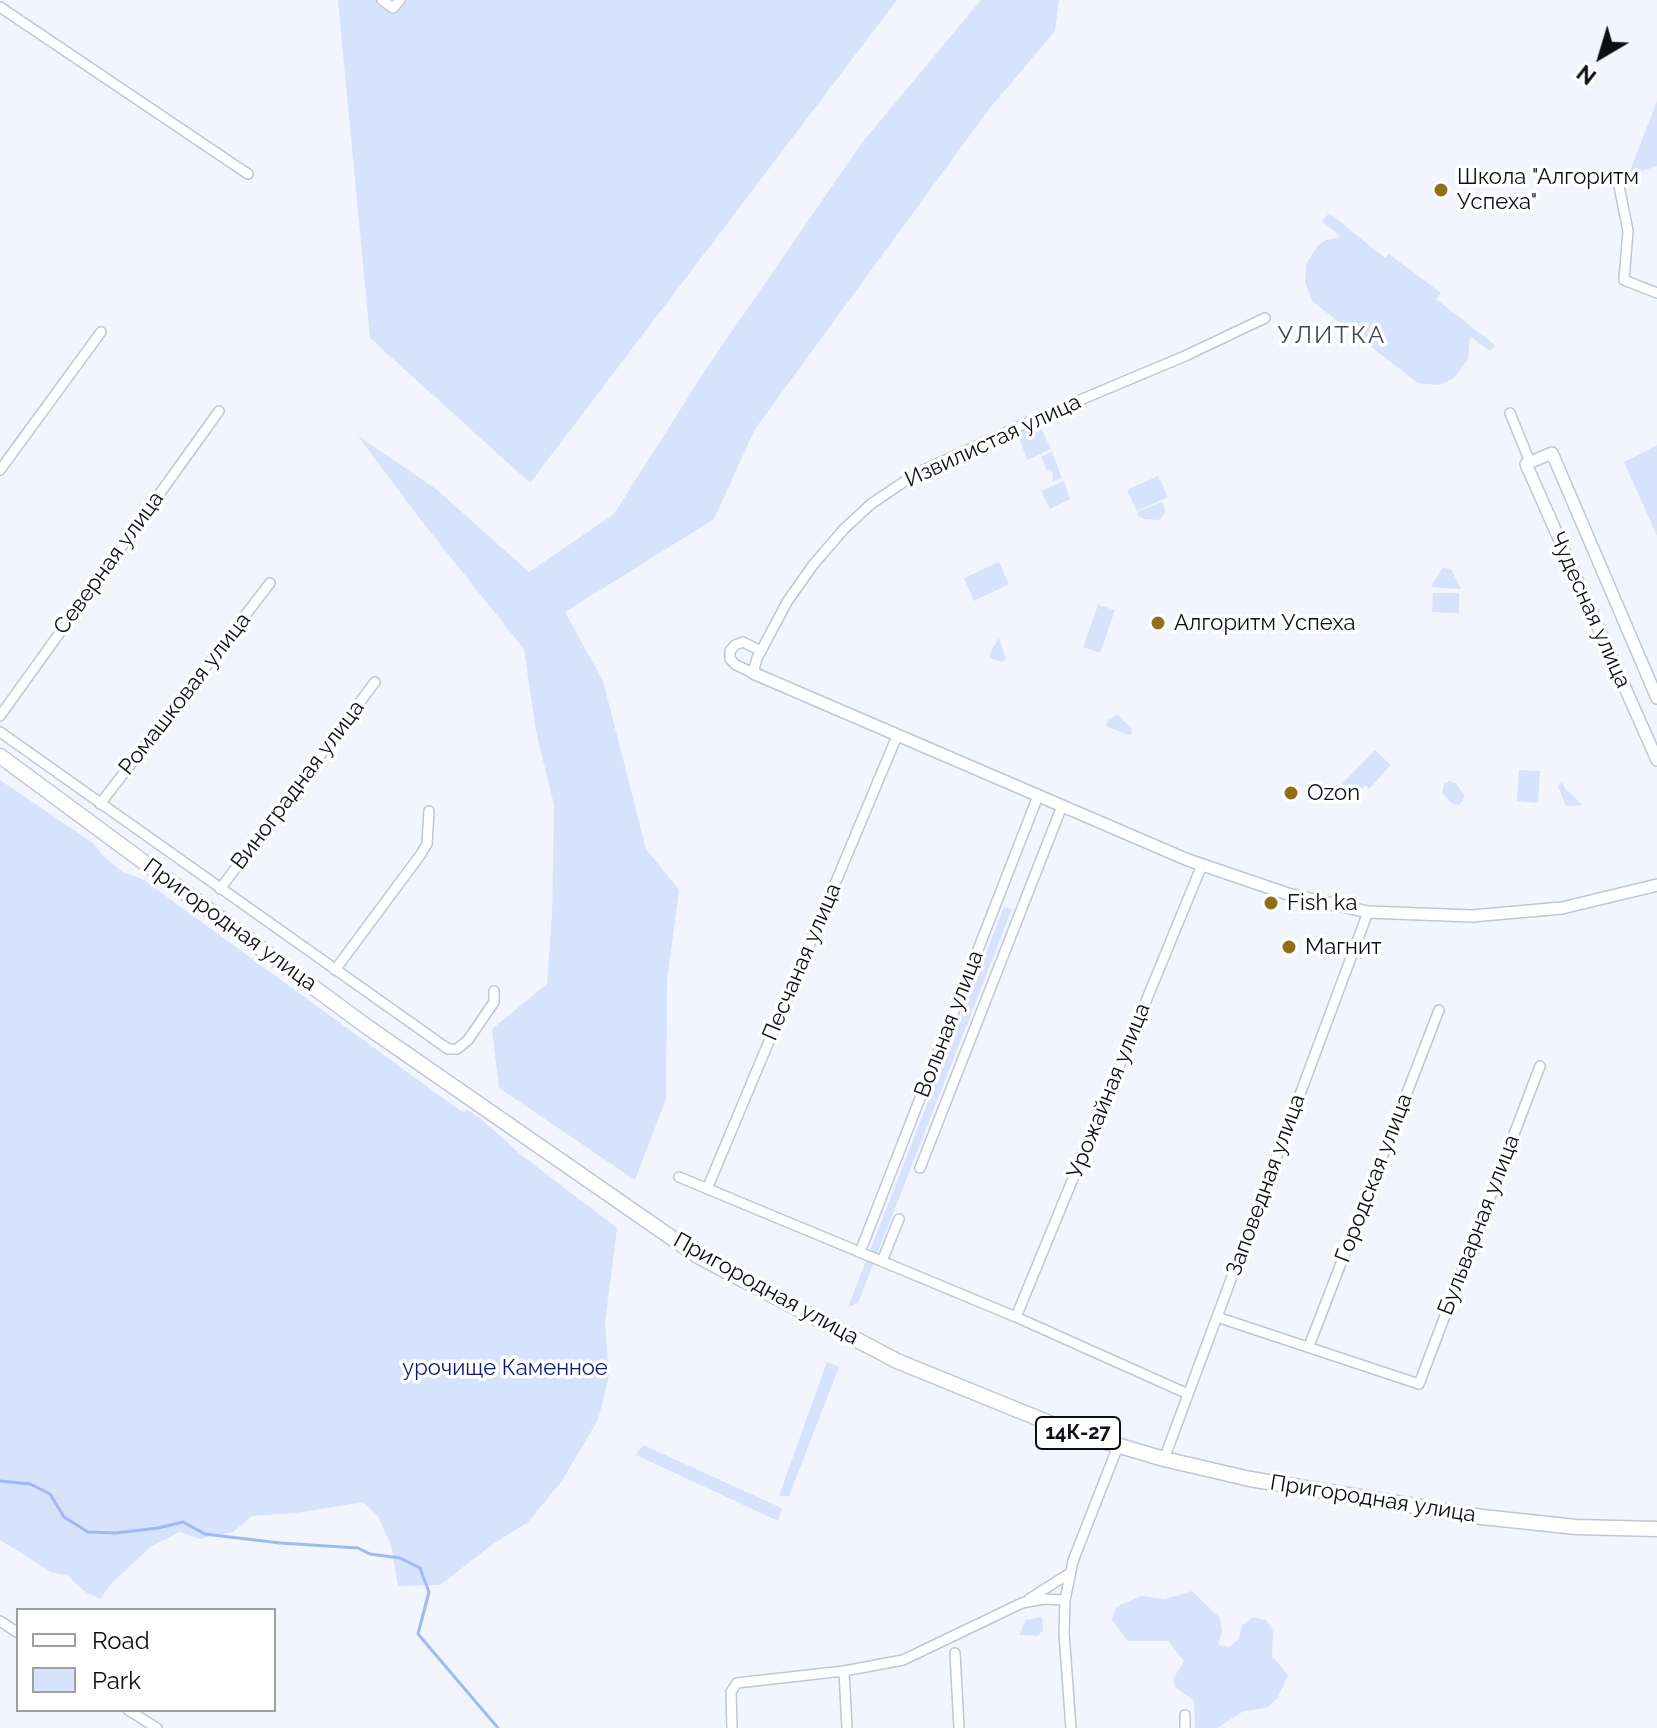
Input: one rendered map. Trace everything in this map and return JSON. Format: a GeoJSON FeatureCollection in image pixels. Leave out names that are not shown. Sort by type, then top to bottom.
{"type":"FeatureCollection","features":[{"type":"Feature","properties":{"kind":"main road","name":"Пригородная улица"},"geometry":{"type":"LineString","coordinates":[[0,756],[366,1026],[698,1256],[910,1367],[1069,1431],[1164,1459],[1250,1479],[1482,1517],[1576,1527],[1657,1529]]}},
{"type":"Feature","properties":{"kind":"street"},"geometry":{"type":"LineString","coordinates":[[382,0],[393,8],[400,0]]}},
{"type":"Feature","properties":{"kind":"street"},"geometry":{"type":"LineString","coordinates":[[0,7],[248,174]]}},
{"type":"Feature","properties":{"kind":"street"},"geometry":{"type":"LineString","coordinates":[[1617,176],[1628,231],[1624,280],[1657,293]]}},
{"type":"Feature","properties":{"kind":"street","name":"Извилистая улица"},"geometry":{"type":"LineString","coordinates":[[753,673],[787,602],[813,565],[871,504],[917,473],[1265,318]]}},
{"type":"Feature","properties":{"kind":"street"},"geometry":{"type":"LineString","coordinates":[[0,470],[101,332]]}},
{"type":"Feature","properties":{"kind":"street","name":"Северная улица"},"geometry":{"type":"LineString","coordinates":[[0,716],[219,411]]}},
{"type":"Feature","properties":{"kind":"street","name":"Чудесная улица"},"geometry":{"type":"LineString","coordinates":[[1510,413],[1530,462]]}},
{"type":"Feature","properties":{"kind":"street","name":"Чудесная улица"},"geometry":{"type":"LineString","coordinates":[[1657,698],[1552,453],[1526,464],[1657,760]]}},
{"type":"Feature","properties":{"kind":"street","name":"Ромашковая улица"},"geometry":{"type":"LineString","coordinates":[[100,804],[270,583]]}},
{"type":"Feature","properties":{"kind":"street"},"geometry":{"type":"LineString","coordinates":[[761,651],[743,642],[730,651],[730,659],[753,673],[1038,796],[1202,865],[1288,894],[1368,912],[1440,916],[1562,908],[1657,885]]}},
{"type":"Feature","properties":{"kind":"street","name":"Виноградная улица"},"geometry":{"type":"LineString","coordinates":[[220,889],[375,682]]}},
{"type":"Feature","properties":{"kind":"street","name":"Пригородная улица"},"geometry":{"type":"LineString","coordinates":[[0,732],[448,1049],[457,1049],[468,1040],[494,1002],[494,991]]}},
{"type":"Feature","properties":{"kind":"street","name":"Песчаная улица"},"geometry":{"type":"LineString","coordinates":[[707,1189],[897,736]]}},
{"type":"Feature","properties":{"kind":"street","name":"Вольная улица"},"geometry":{"type":"LineString","coordinates":[[860,1252],[1038,796]]}},
{"type":"Feature","properties":{"kind":"street","name":"Вольная улица"},"geometry":{"type":"LineString","coordinates":[[920,1168],[1062,806]]}},
{"type":"Feature","properties":{"kind":"street"},"geometry":{"type":"LineString","coordinates":[[335,970],[427,844],[429,811]]}},
{"type":"Feature","properties":{"kind":"street","name":"Урожайная улица"},"geometry":{"type":"LineString","coordinates":[[1016,1317],[1202,865]]}},
{"type":"Feature","properties":{"kind":"street","name":"Заповедная улица"},"geometry":{"type":"LineString","coordinates":[[1164,1459],[1368,912]]}},
{"type":"Feature","properties":{"kind":"street","name":"Городская улица"},"geometry":{"type":"LineString","coordinates":[[1309,1346],[1439,1010]]}},
{"type":"Feature","properties":{"kind":"street","name":"Бульварная улица"},"geometry":{"type":"LineString","coordinates":[[1309,1346],[1419,1384],[1540,1066]]}},
{"type":"Feature","properties":{"kind":"street"},"geometry":{"type":"LineString","coordinates":[[679,1177],[1016,1317],[1188,1394]]}},
{"type":"Feature","properties":{"kind":"street"},"geometry":{"type":"LineString","coordinates":[[882,1261],[899,1219]]}},
{"type":"Feature","properties":{"kind":"street"},"geometry":{"type":"LineString","coordinates":[[1217,1317],[1309,1346]]}},
{"type":"Feature","properties":{"kind":"street"},"geometry":{"type":"LineString","coordinates":[[1071,1728],[1064,1633],[1065,1600],[1070,1572],[1118,1446]]}},
{"type":"Feature","properties":{"kind":"street"},"geometry":{"type":"LineString","coordinates":[[732,1728],[731,1692],[737,1683],[844,1671],[903,1660],[1022,1603],[1070,1572]]}},
{"type":"Feature","properties":{"kind":"street"},"geometry":{"type":"LineString","coordinates":[[1022,1603],[1043,1599],[1065,1600]]}},
{"type":"Feature","properties":{"kind":"street"},"geometry":{"type":"LineString","coordinates":[[955,1653],[959,1728]]}},
{"type":"Feature","properties":{"kind":"street"},"geometry":{"type":"LineString","coordinates":[[844,1671],[847,1728]]}},
{"type":"Feature","properties":{"kind":"street"},"geometry":{"type":"LineString","coordinates":[[131,1712],[157,1728]]}},
{"type":"Feature","properties":{"kind":"street"},"geometry":{"type":"LineString","coordinates":[[1185,1715],[1185,1728]]}},
{"type":"Feature","properties":{"kind":"green space"},"geometry":{"type":"Polygon","coordinates":[[[338,0],[897,0],[530,483],[370,338],[338,0]]]}},
{"type":"Feature","properties":{"kind":"green space"},"geometry":{"type":"Polygon","coordinates":[[[981,0],[1059,0],[1055,31],[989,109],[755,429],[714,519],[565,612],[603,681],[646,849],[679,890],[667,980],[666,1099],[635,1180],[499,1088],[492,1029],[547,984],[552,917],[554,805],[536,731],[524,649],[358,436],[436,489],[529,572],[614,514],[706,369],[861,144],[981,0]]]}},
{"type":"Feature","properties":{"kind":"green space"},"geometry":{"type":"Polygon","coordinates":[[[1657,101],[1657,166],[1628,176],[1657,101]]]}},
{"type":"Feature","properties":{"kind":"green space"},"geometry":{"type":"Polygon","coordinates":[[[1329,213],[1385,258],[1389,254],[1441,293],[1436,299],[1495,345],[1490,351],[1470,336],[1468,359],[1453,379],[1438,385],[1418,383],[1313,302],[1305,283],[1306,264],[1318,245],[1341,237],[1322,221],[1329,213]]]}},
{"type":"Feature","properties":{"kind":"green space"},"geometry":{"type":"Polygon","coordinates":[[[1036,424],[1051,449],[1027,460],[1018,434],[1036,424]]]}},
{"type":"Feature","properties":{"kind":"green space"},"geometry":{"type":"Polygon","coordinates":[[[1657,445],[1657,536],[1624,462],[1657,445]]]}},
{"type":"Feature","properties":{"kind":"green space"},"geometry":{"type":"Polygon","coordinates":[[[1052,452],[1062,478],[1052,482],[1053,473],[1047,470],[1041,457],[1052,452]]]}},
{"type":"Feature","properties":{"kind":"green space"},"geometry":{"type":"Polygon","coordinates":[[[1158,476],[1168,497],[1137,511],[1127,490],[1158,476]]]}},
{"type":"Feature","properties":{"kind":"green space"},"geometry":{"type":"Polygon","coordinates":[[[1064,481],[1070,499],[1050,509],[1041,491],[1064,481]]]}},
{"type":"Feature","properties":{"kind":"green space"},"geometry":{"type":"Polygon","coordinates":[[[1163,502],[1165,512],[1160,520],[1143,519],[1137,515],[1139,511],[1163,502]]]}},
{"type":"Feature","properties":{"kind":"green space"},"geometry":{"type":"Polygon","coordinates":[[[999,562],[1009,584],[974,601],[964,578],[999,562]]]}},
{"type":"Feature","properties":{"kind":"green space"},"geometry":{"type":"Polygon","coordinates":[[[1442,568],[1451,569],[1461,589],[1431,587],[1442,568]]]}},
{"type":"Feature","properties":{"kind":"green space"},"geometry":{"type":"Polygon","coordinates":[[[1433,593],[1459,593],[1459,613],[1432,612],[1433,593]]]}},
{"type":"Feature","properties":{"kind":"green space"},"geometry":{"type":"Polygon","coordinates":[[[1098,605],[1115,610],[1100,653],[1083,647],[1098,605]]]}},
{"type":"Feature","properties":{"kind":"green space"},"geometry":{"type":"Polygon","coordinates":[[[999,638],[1006,659],[1003,662],[989,655],[999,638]]]}},
{"type":"Feature","properties":{"kind":"green space"},"geometry":{"type":"Polygon","coordinates":[[[1118,715],[1132,729],[1132,734],[1106,726],[1108,719],[1118,715]]]}},
{"type":"Feature","properties":{"kind":"green space"},"geometry":{"type":"Polygon","coordinates":[[[1375,750],[1391,765],[1369,789],[1365,785],[1362,789],[1340,786],[1375,750]]]}},
{"type":"Feature","properties":{"kind":"green space"},"geometry":{"type":"Polygon","coordinates":[[[1519,770],[1540,771],[1538,803],[1517,801],[1519,770]]]}},
{"type":"Feature","properties":{"kind":"green space","name":"урочище Каменное"},"geometry":{"type":"Polygon","coordinates":[[[0,780],[93,843],[104,857],[123,872],[144,880],[462,1112],[467,1110],[480,1118],[520,1154],[617,1228],[605,1323],[609,1375],[598,1420],[561,1482],[528,1522],[493,1544],[440,1585],[398,1586],[391,1545],[378,1516],[363,1502],[295,1513],[252,1516],[233,1532],[200,1539],[180,1532],[150,1547],[112,1583],[100,1599],[85,1592],[67,1575],[53,1573],[0,1540],[0,780]]]}},
{"type":"Feature","properties":{"kind":"green space"},"geometry":{"type":"Polygon","coordinates":[[[1562,782],[1565,789],[1583,805],[1566,806],[1558,786],[1562,782]]]}},
{"type":"Feature","properties":{"kind":"green space"},"geometry":{"type":"Polygon","coordinates":[[[1444,783],[1456,783],[1464,795],[1459,805],[1453,804],[1442,793],[1444,783]]]}},
{"type":"Feature","properties":{"kind":"green space"},"geometry":{"type":"Polygon","coordinates":[[[1004,907],[1012,909],[858,1303],[848,1307],[1004,907]]]}},
{"type":"Feature","properties":{"kind":"green space"},"geometry":{"type":"Polygon","coordinates":[[[827,1362],[839,1367],[789,1496],[779,1496],[827,1362]]]}},
{"type":"Feature","properties":{"kind":"green space"},"geometry":{"type":"Polygon","coordinates":[[[643,1445],[782,1508],[778,1521],[636,1455],[643,1445]]]}},
{"type":"Feature","properties":{"kind":"green space"},"geometry":{"type":"Polygon","coordinates":[[[1192,1591],[1220,1618],[1222,1631],[1218,1645],[1230,1647],[1239,1638],[1242,1625],[1253,1617],[1266,1620],[1273,1631],[1272,1656],[1288,1675],[1277,1699],[1268,1707],[1242,1712],[1217,1728],[1195,1728],[1194,1701],[1175,1687],[1173,1679],[1184,1661],[1168,1641],[1128,1641],[1112,1620],[1116,1607],[1141,1596],[1165,1599],[1192,1591]]]}},
{"type":"Feature","properties":{"kind":"green space"},"geometry":{"type":"Polygon","coordinates":[[[1042,1617],[1043,1630],[1038,1636],[1019,1635],[1026,1620],[1042,1617]]]}},
{"type":"Feature","properties":{"kind":"waterway"},"geometry":{"type":"LineString","coordinates":[[0,1481],[30,1484],[50,1494],[64,1517],[88,1532],[116,1533],[183,1522],[205,1534],[358,1548],[370,1554],[400,1558],[420,1568],[429,1592],[418,1634],[498,1728]]}},
{"type":"Feature","properties":{"kind":"place","name":"Школа \"Алгоритм Успеха\""},"geometry":{"type":"Point","coordinates":[1441,190]}},
{"type":"Feature","properties":{"kind":"place","name":"Алгоритм Успеха"},"geometry":{"type":"Point","coordinates":[1158,623]}},
{"type":"Feature","properties":{"kind":"place","name":"Ozon"},"geometry":{"type":"Point","coordinates":[1291,793]}},
{"type":"Feature","properties":{"kind":"place","name":"Fish ka"},"geometry":{"type":"Point","coordinates":[1271,903]}},
{"type":"Feature","properties":{"kind":"place","name":"Магнит"},"geometry":{"type":"Point","coordinates":[1289,947]}},
{"type":"Feature","properties":{"kind":"district","name":"УЛИТКА"},"geometry":{"type":"Point","coordinates":[1332,336]}}]}
